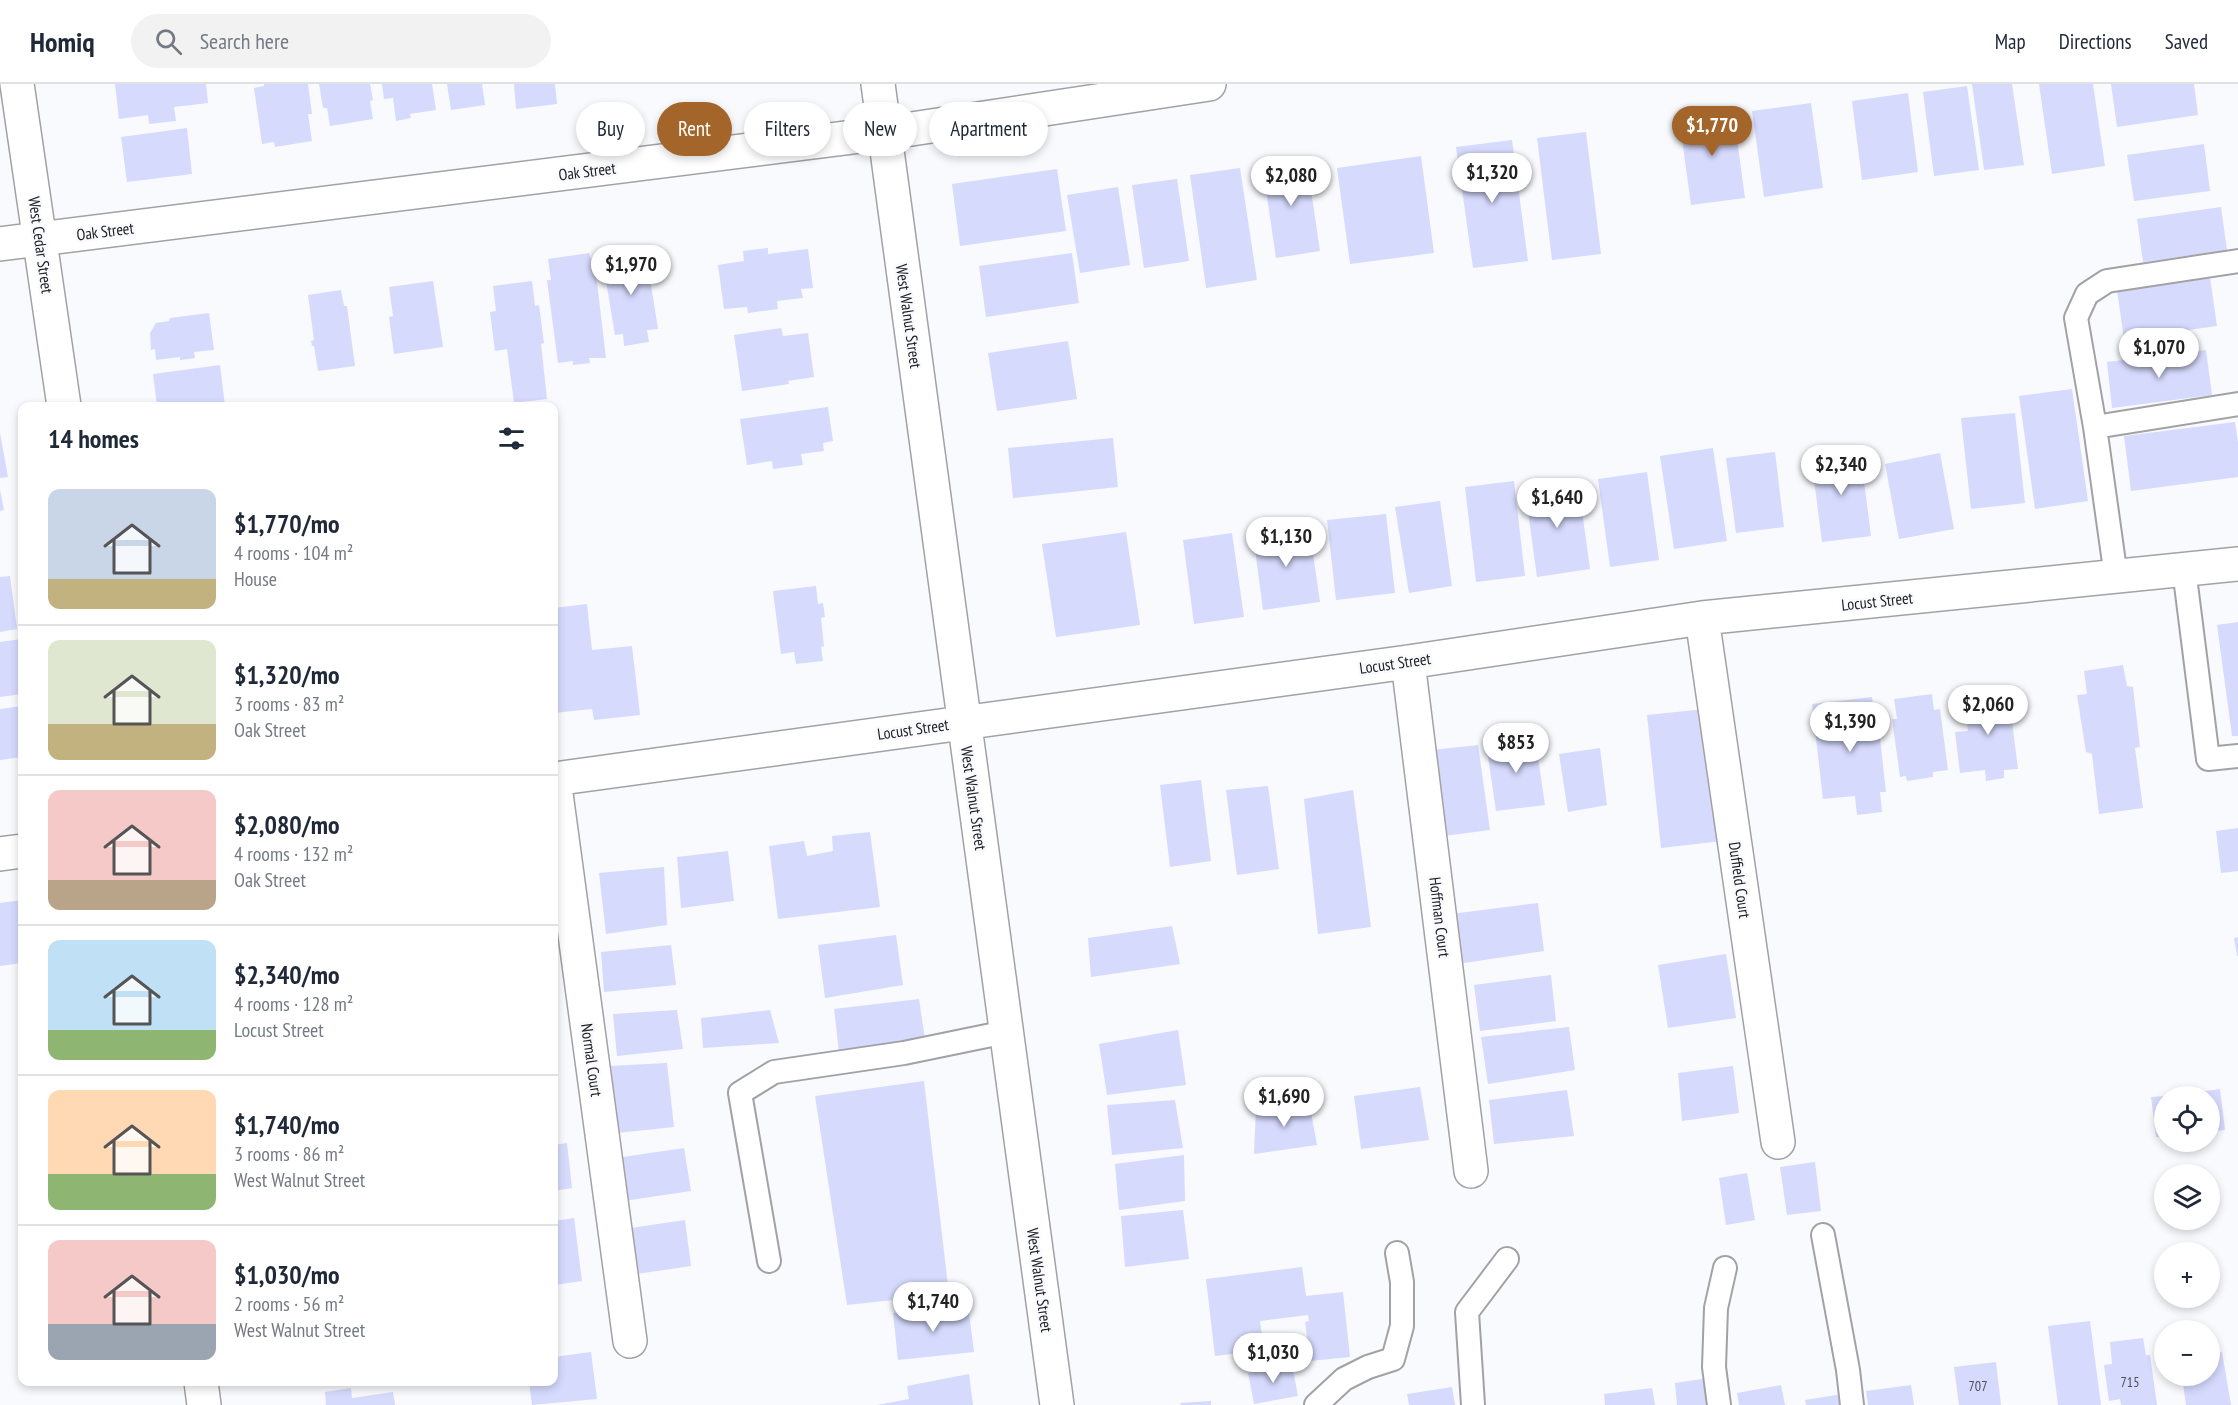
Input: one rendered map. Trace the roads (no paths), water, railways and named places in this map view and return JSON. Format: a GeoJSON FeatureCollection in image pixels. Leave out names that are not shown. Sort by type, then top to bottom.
{"type":"FeatureCollection","features":[{"type":"Feature","properties":{"kind":"street","name":"West Cedar Street"},"geometry":{"type":"LineString","coordinates":[[17,84],[63,402]]}},
{"type":"Feature","properties":{"kind":"street","name":"West Walnut Street"},"geometry":{"type":"LineString","coordinates":[[878,84],[881,102]]}},
{"type":"Feature","properties":{"kind":"street","name":"Oak Street"},"geometry":{"type":"LineString","coordinates":[[917,128],[1209,84]]}},
{"type":"Feature","properties":{"kind":"street","name":"Oak Street"},"geometry":{"type":"LineString","coordinates":[[0,244],[843,138]]}},
{"type":"Feature","properties":{"kind":"street","name":"West Walnut Street"},"geometry":{"type":"LineString","coordinates":[[888,156],[1057,1405]]}},
{"type":"Feature","properties":{"kind":"street","name":"Locust Street"},"geometry":{"type":"LineString","coordinates":[[558,777],[1408,662],[1702,618],[2238,564]]}},
{"type":"Feature","properties":{"kind":"street","name":"Duffield Court"},"geometry":{"type":"LineString","coordinates":[[1702,618],[1778,1142]]}},
{"type":"Feature","properties":{"kind":"street","name":"Hoffman Court"},"geometry":{"type":"LineString","coordinates":[[1408,662],[1471,1171]]}},
{"type":"Feature","properties":{"kind":"street","name":"Normal Court"},"geometry":{"type":"LineString","coordinates":[[558,808],[630,1341]]}},
{"type":"Feature","properties":{"kind":"street"},"geometry":{"type":"LineString","coordinates":[[0,854],[18,852]]}},
{"type":"Feature","properties":{"kind":"street"},"geometry":{"type":"LineString","coordinates":[[202,1386],[204,1405]]}},
{"type":"Feature","properties":{"kind":"lane"},"geometry":{"type":"LineString","coordinates":[[2116,577],[2095,427],[2076,318],[2087,294],[2107,281],[2238,261]]}},
{"type":"Feature","properties":{"kind":"lane"},"geometry":{"type":"LineString","coordinates":[[2095,427],[2238,404]]}},
{"type":"Feature","properties":{"kind":"lane"},"geometry":{"type":"LineString","coordinates":[[2184,569],[2208,759],[2238,756]]}},
{"type":"Feature","properties":{"kind":"lane"},"geometry":{"type":"LineString","coordinates":[[769,1261],[740,1093],[774,1072],[904,1053],[1006,1032]]}},
{"type":"Feature","properties":{"kind":"lane"},"geometry":{"type":"LineString","coordinates":[[1823,1235],[1848,1370],[1852,1405]]}},
{"type":"Feature","properties":{"kind":"lane"},"geometry":{"type":"LineString","coordinates":[[1316,1405],[1344,1379],[1368,1367],[1393,1359],[1402,1326],[1402,1282],[1397,1253]]}},
{"type":"Feature","properties":{"kind":"lane"},"geometry":{"type":"LineString","coordinates":[[1473,1405],[1467,1312],[1507,1259]]}},
{"type":"Feature","properties":{"kind":"lane"},"geometry":{"type":"LineString","coordinates":[[1719,1405],[1714,1367],[1716,1308],[1725,1268]]}}]}
